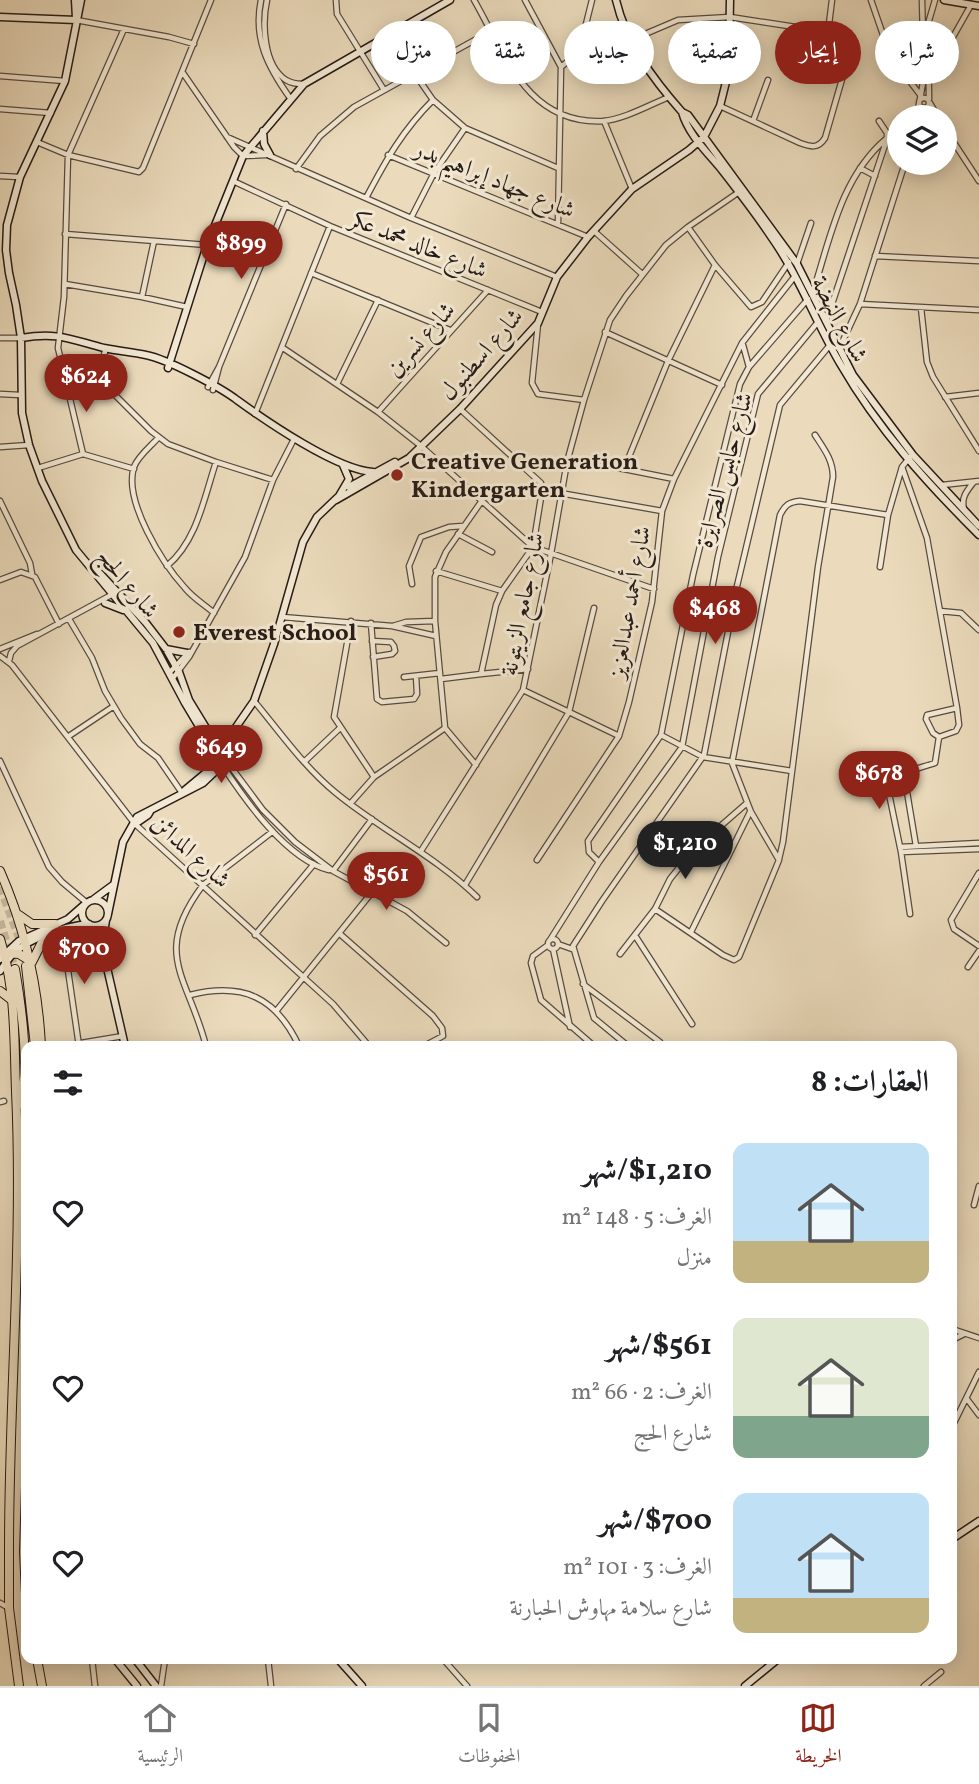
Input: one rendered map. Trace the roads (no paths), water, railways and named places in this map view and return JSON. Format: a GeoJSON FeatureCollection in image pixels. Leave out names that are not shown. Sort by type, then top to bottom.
{"type":"FeatureCollection","features":[{"type":"Feature","properties":{"kind":"highway"},"geometry":{"type":"LineString","coordinates":[[0,871],[26,941],[34,1041]]}},
{"type":"Feature","properties":{"kind":"highway"},"geometry":{"type":"LineString","coordinates":[[18,914],[32,924],[58,928]]}},
{"type":"Feature","properties":{"kind":"highway"},"geometry":{"type":"LineString","coordinates":[[41,1041],[38,998],[29,964],[41,944],[58,928]]}},
{"type":"Feature","properties":{"kind":"highway"},"geometry":{"type":"LineString","coordinates":[[0,939],[6,957],[13,1002],[18,1108],[9,1608],[19,1686]]}},
{"type":"Feature","properties":{"kind":"highway"},"geometry":{"type":"LineString","coordinates":[[6,957],[29,964]]}},
{"type":"Feature","properties":{"kind":"highway"},"geometry":{"type":"LineString","coordinates":[[15,969],[22,1041]]}},
{"type":"Feature","properties":{"kind":"highway"},"geometry":{"type":"LineString","coordinates":[[0,990],[13,1002]]}},
{"type":"Feature","properties":{"kind":"highway"},"geometry":{"type":"LineString","coordinates":[[18,1108],[21,1097]]}},
{"type":"Feature","properties":{"kind":"highway"},"geometry":{"type":"LineString","coordinates":[[38,1664],[42,1686]]}},
{"type":"Feature","properties":{"kind":"street","name":"شارع الحج"},"geometry":{"type":"LineString","coordinates":[[78,0],[65,81],[20,177],[3,240],[21,338],[20,395],[29,445],[37,468],[73,543],[106,588],[146,623],[166,649],[221,760],[278,826],[333,871]]}},
{"type":"Feature","properties":{"kind":"street"},"geometry":{"type":"LineString","coordinates":[[37,142],[68,155],[139,172],[144,169],[211,0]]}},
{"type":"Feature","properties":{"kind":"street"},"geometry":{"type":"LineString","coordinates":[[261,0],[258,23],[261,46],[268,65],[290,98]]}},
{"type":"Feature","properties":{"kind":"street"},"geometry":{"type":"LineString","coordinates":[[267,0],[263,26],[274,65],[286,81],[304,84]]}},
{"type":"Feature","properties":{"kind":"street"},"geometry":{"type":"LineString","coordinates":[[337,0],[337,13],[384,90]]}},
{"type":"Feature","properties":{"kind":"street"},"geometry":{"type":"LineString","coordinates":[[474,0],[486,21]]}},
{"type":"Feature","properties":{"kind":"street"},"geometry":{"type":"LineString","coordinates":[[525,0],[561,67],[558,224]]}},
{"type":"Feature","properties":{"kind":"street"},"geometry":{"type":"LineString","coordinates":[[561,67],[579,52],[592,0]]}},
{"type":"Feature","properties":{"kind":"street","name":"شارع النهضة"},"geometry":{"type":"LineString","coordinates":[[616,0],[623,21]]}},
{"type":"Feature","properties":{"kind":"street","name":"شارع اسطنبول"},"geometry":{"type":"LineString","coordinates":[[335,500],[415,452],[460,409],[538,323],[557,277],[588,237],[632,189],[680,155],[701,136],[720,106],[728,68],[730,0]]}},
{"type":"Feature","properties":{"kind":"street"},"geometry":{"type":"LineString","coordinates":[[829,21],[832,0]]}},
{"type":"Feature","properties":{"kind":"street"},"geometry":{"type":"LineString","coordinates":[[871,0],[893,61],[922,103],[928,107],[929,84]]}},
{"type":"Feature","properties":{"kind":"street"},"geometry":{"type":"LineString","coordinates":[[922,0],[922,103]]}},
{"type":"Feature","properties":{"kind":"street"},"geometry":{"type":"LineString","coordinates":[[928,21],[934,0]]}},
{"type":"Feature","properties":{"kind":"street"},"geometry":{"type":"LineString","coordinates":[[944,0],[975,5],[959,29]]}},
{"type":"Feature","properties":{"kind":"street"},"geometry":{"type":"LineString","coordinates":[[167,365],[207,245],[243,156],[304,84],[449,1]]}},
{"type":"Feature","properties":{"kind":"street"},"geometry":{"type":"LineString","coordinates":[[0,17],[76,20],[194,44]]}},
{"type":"Feature","properties":{"kind":"street"},"geometry":{"type":"LineString","coordinates":[[654,30],[678,20],[730,17],[775,24]]}},
{"type":"Feature","properties":{"kind":"street"},"geometry":{"type":"LineString","coordinates":[[83,454],[59,355],[65,284],[68,155],[124,29]]}},
{"type":"Feature","properties":{"kind":"street"},"geometry":{"type":"LineString","coordinates":[[183,73],[243,156]]}},
{"type":"Feature","properties":{"kind":"street"},"geometry":{"type":"LineString","coordinates":[[0,76],[65,81]]}},
{"type":"Feature","properties":{"kind":"street","name":"شارع النهضة"},"geometry":{"type":"LineString","coordinates":[[654,78],[797,264],[830,344],[846,374],[910,457],[979,526]]}},
{"type":"Feature","properties":{"kind":"street"},"geometry":{"type":"LineString","coordinates":[[754,121],[768,80]]}},
{"type":"Feature","properties":{"kind":"street"},"geometry":{"type":"LineString","coordinates":[[296,169],[320,136],[333,124],[355,107],[396,84]]}},
{"type":"Feature","properties":{"kind":"street"},"geometry":{"type":"LineString","coordinates":[[422,84],[433,100],[465,128],[558,168]]}},
{"type":"Feature","properties":{"kind":"street"},"geometry":{"type":"LineString","coordinates":[[522,84],[532,96],[561,114],[604,121],[669,97]]}},
{"type":"Feature","properties":{"kind":"street"},"geometry":{"type":"LineString","coordinates":[[720,106],[815,147],[823,141],[840,84]]}},
{"type":"Feature","properties":{"kind":"street"},"geometry":{"type":"LineString","coordinates":[[922,103],[925,97],[931,105]]}},
{"type":"Feature","properties":{"kind":"street"},"geometry":{"type":"LineString","coordinates":[[366,198],[404,131],[433,100]]}},
{"type":"Feature","properties":{"kind":"street"},"geometry":{"type":"LineString","coordinates":[[0,109],[52,113]]}},
{"type":"Feature","properties":{"kind":"street"},"geometry":{"type":"LineString","coordinates":[[604,121],[632,189]]}},
{"type":"Feature","properties":{"kind":"street"},"geometry":{"type":"LineString","coordinates":[[879,121],[887,133]]}},
{"type":"Feature","properties":{"kind":"street"},"geometry":{"type":"LineString","coordinates":[[411,219],[434,173],[465,128]]}},
{"type":"Feature","properties":{"kind":"street"},"geometry":{"type":"LineString","coordinates":[[263,131],[264,144],[270,155]]}},
{"type":"Feature","properties":{"kind":"street"},"geometry":{"type":"LineString","coordinates":[[228,137],[411,219],[557,277]]}},
{"type":"Feature","properties":{"kind":"street"},"geometry":{"type":"LineString","coordinates":[[599,862],[589,852],[588,841],[662,735],[693,575],[740,384],[750,367],[811,295],[846,193],[860,168],[887,139]]}},
{"type":"Feature","properties":{"kind":"street"},"geometry":{"type":"LineString","coordinates":[[822,322],[887,139]]}},
{"type":"Feature","properties":{"kind":"street"},"geometry":{"type":"LineString","coordinates":[[957,147],[979,181]]}},
{"type":"Feature","properties":{"kind":"street"},"geometry":{"type":"LineString","coordinates":[[243,156],[270,155]]}},
{"type":"Feature","properties":{"kind":"street","name":"شارع جهاد إبراهيم بدر"},"geometry":{"type":"LineString","coordinates":[[388,155],[588,237]]}},
{"type":"Feature","properties":{"kind":"street"},"geometry":{"type":"LineString","coordinates":[[860,168],[875,176]]}},
{"type":"Feature","properties":{"kind":"street"},"geometry":{"type":"LineString","coordinates":[[838,350],[860,304],[901,175]]}},
{"type":"Feature","properties":{"kind":"street"},"geometry":{"type":"LineString","coordinates":[[0,176],[20,177]]}},
{"type":"Feature","properties":{"kind":"street","name":"شارع خالد محمد عكر"},"geometry":{"type":"LineString","coordinates":[[233,181],[330,226],[541,312]]}},
{"type":"Feature","properties":{"kind":"street","name":"شارع النهضة"},"geometry":{"type":"LineString","coordinates":[[741,190],[811,295]]}},
{"type":"Feature","properties":{"kind":"street","name":"شارع جامع الزيتونة"},"geometry":{"type":"LineString","coordinates":[[421,851],[523,690],[567,462],[584,400],[612,317],[666,245],[741,190]]}},
{"type":"Feature","properties":{"kind":"street"},"geometry":{"type":"LineString","coordinates":[[211,386],[286,204]]}},
{"type":"Feature","properties":{"kind":"street"},"geometry":{"type":"LineString","coordinates":[[797,264],[811,223]]}},
{"type":"Feature","properties":{"kind":"street"},"geometry":{"type":"LineString","coordinates":[[255,414],[330,226]]}},
{"type":"Feature","properties":{"kind":"street"},"geometry":{"type":"LineString","coordinates":[[688,227],[715,265],[751,307],[762,302],[789,262]]}},
{"type":"Feature","properties":{"kind":"street"},"geometry":{"type":"LineString","coordinates":[[594,231],[642,274]]}},
{"type":"Feature","properties":{"kind":"street"},"geometry":{"type":"LineString","coordinates":[[65,234],[207,245]]}},
{"type":"Feature","properties":{"kind":"street"},"geometry":{"type":"LineString","coordinates":[[142,297],[154,242]]}},
{"type":"Feature","properties":{"kind":"street"},"geometry":{"type":"LineString","coordinates":[[875,256],[979,261]]}},
{"type":"Feature","properties":{"kind":"street"},"geometry":{"type":"LineString","coordinates":[[624,469],[668,360],[715,265]]}},
{"type":"Feature","properties":{"kind":"street"},"geometry":{"type":"LineString","coordinates":[[312,273],[450,330]]}},
{"type":"Feature","properties":{"kind":"street","name":"شارع أحمد عبدالعزيز"},"geometry":{"type":"LineString","coordinates":[[537,860],[619,736],[635,680],[654,589],[662,511],[674,479],[742,343],[796,276]]}},
{"type":"Feature","properties":{"kind":"street"},"geometry":{"type":"LineString","coordinates":[[65,284],[188,308]]}},
{"type":"Feature","properties":{"kind":"street","name":"شارع نسرين"},"geometry":{"type":"LineString","coordinates":[[378,412],[488,290]]}},
{"type":"Feature","properties":{"kind":"street"},"geometry":{"type":"LineString","coordinates":[[337,384],[378,300]]}},
{"type":"Feature","properties":{"kind":"street"},"geometry":{"type":"LineString","coordinates":[[860,304],[979,310]]}},
{"type":"Feature","properties":{"kind":"street"},"geometry":{"type":"LineString","coordinates":[[921,308],[926,362],[979,451]]}},
{"type":"Feature","properties":{"kind":"street","name":"شارع النهضة"},"geometry":{"type":"LineString","coordinates":[[822,322],[861,387],[932,488],[979,535]]}},
{"type":"Feature","properties":{"kind":"street","name":"شارع حابس الصرايرة"},"geometry":{"type":"LineString","coordinates":[[571,1027],[541,1000],[531,962],[533,956],[549,942],[599,862],[682,747],[718,557],[758,394],[822,322]]}},
{"type":"Feature","properties":{"kind":"street"},"geometry":{"type":"LineString","coordinates":[[538,323],[532,383],[535,391],[538,394],[584,400]]}},
{"type":"Feature","properties":{"kind":"street"},"geometry":{"type":"LineString","coordinates":[[606,332],[723,385]]}},
{"type":"Feature","properties":{"kind":"street"},"geometry":{"type":"LineString","coordinates":[[0,338],[42,334],[60,336],[140,355],[211,386],[295,438],[373,476]]}},
{"type":"Feature","properties":{"kind":"street"},"geometry":{"type":"LineString","coordinates":[[742,343],[750,367]]}},
{"type":"Feature","properties":{"kind":"street"},"geometry":{"type":"LineString","coordinates":[[622,1041],[596,1021],[572,949],[576,939],[703,757],[737,586],[780,405],[830,344]]}},
{"type":"Feature","properties":{"kind":"street"},"geometry":{"type":"LineString","coordinates":[[106,348],[99,372],[103,383],[158,438],[178,449],[273,480]]}},
{"type":"Feature","properties":{"kind":"street"},"geometry":{"type":"LineString","coordinates":[[283,348],[378,412],[421,446],[533,547],[654,589]]}},
{"type":"Feature","properties":{"kind":"street"},"geometry":{"type":"LineString","coordinates":[[945,397],[979,393]]}},
{"type":"Feature","properties":{"kind":"street"},"geometry":{"type":"LineString","coordinates":[[0,394],[20,395]]}},
{"type":"Feature","properties":{"kind":"street"},"geometry":{"type":"LineString","coordinates":[[460,409],[540,479],[542,491],[533,547],[502,591],[496,605],[481,674]]}},
{"type":"Feature","properties":{"kind":"street"},"geometry":{"type":"LineString","coordinates":[[655,909],[723,955],[737,959],[779,860],[833,467],[815,435]]}},
{"type":"Feature","properties":{"kind":"street"},"geometry":{"type":"LineString","coordinates":[[158,438],[134,469],[133,482],[139,514],[167,566],[187,591],[214,612]]}},
{"type":"Feature","properties":{"kind":"street"},"geometry":{"type":"LineString","coordinates":[[172,675],[190,651],[246,557],[273,480],[295,438]]}},
{"type":"Feature","properties":{"kind":"street"},"geometry":{"type":"LineString","coordinates":[[0,447],[29,445]]}},
{"type":"Feature","properties":{"kind":"street"},"geometry":{"type":"LineString","coordinates":[[37,468],[83,454],[134,469]]}},
{"type":"Feature","properties":{"kind":"street"},"geometry":{"type":"LineString","coordinates":[[880,567],[888,515],[902,467],[910,457]]}},
{"type":"Feature","properties":{"kind":"street"},"geometry":{"type":"LineString","coordinates":[[167,566],[180,554],[195,527],[216,462]]}},
{"type":"Feature","properties":{"kind":"street"},"geometry":{"type":"LineString","coordinates":[[567,462],[674,479]]}},
{"type":"Feature","properties":{"kind":"street"},"geometry":{"type":"LineString","coordinates":[[342,463],[362,479],[373,476]]}},
{"type":"Feature","properties":{"kind":"street"},"geometry":{"type":"LineString","coordinates":[[335,500],[349,479],[342,463]]}},
{"type":"Feature","properties":{"kind":"street"},"geometry":{"type":"LineString","coordinates":[[902,467],[927,538],[957,708],[958,728],[954,733],[939,737]]}},
{"type":"Feature","properties":{"kind":"street","name":"شارع اسطنبول"},"geometry":{"type":"LineString","coordinates":[[102,946],[122,842],[139,815],[198,786],[221,760],[225,743],[254,701],[303,542],[317,517],[362,479]]}},
{"type":"Feature","properties":{"kind":"street"},"geometry":{"type":"LineString","coordinates":[[939,486],[976,482]]}},
{"type":"Feature","properties":{"kind":"street"},"geometry":{"type":"LineString","coordinates":[[965,511],[962,502],[965,493],[976,482]]}},
{"type":"Feature","properties":{"kind":"street"},"geometry":{"type":"LineString","coordinates":[[560,493],[662,511]]}},
{"type":"Feature","properties":{"kind":"street"},"geometry":{"type":"LineString","coordinates":[[0,501],[30,563],[32,574],[38,580],[59,624]]}},
{"type":"Feature","properties":{"kind":"street"},"geometry":{"type":"LineString","coordinates":[[476,765],[445,728],[435,621],[436,571],[481,502]]}},
{"type":"Feature","properties":{"kind":"street"},"geometry":{"type":"LineString","coordinates":[[779,860],[747,803],[732,763],[780,515],[792,502],[888,515]]}},
{"type":"Feature","properties":{"kind":"street"},"geometry":{"type":"LineString","coordinates":[[412,584],[409,566],[421,537],[449,527],[464,526]]}},
{"type":"Feature","properties":{"kind":"street"},"geometry":{"type":"LineString","coordinates":[[458,534],[492,552]]}},
{"type":"Feature","properties":{"kind":"street","name":"شارع الحج"},"geometry":{"type":"LineString","coordinates":[[73,543],[153,643],[185,703],[272,832],[314,864],[373,891],[407,911],[446,943]]}},
{"type":"Feature","properties":{"kind":"street"},"geometry":{"type":"LineString","coordinates":[[436,571],[502,591]]}},
{"type":"Feature","properties":{"kind":"street"},"geometry":{"type":"LineString","coordinates":[[0,580],[21,572],[32,574]]}},
{"type":"Feature","properties":{"kind":"street"},"geometry":{"type":"LineString","coordinates":[[103,602],[106,588]]}},
{"type":"Feature","properties":{"kind":"street"},"geometry":{"type":"LineString","coordinates":[[9,662],[15,648],[115,595]]}},
{"type":"Feature","properties":{"kind":"street"},"geometry":{"type":"LineString","coordinates":[[103,602],[128,612]]}},
{"type":"Feature","properties":{"kind":"street"},"geometry":{"type":"LineString","coordinates":[[465,885],[569,712],[594,608]]}},
{"type":"Feature","properties":{"kind":"street"},"geometry":{"type":"LineString","coordinates":[[940,611],[961,613],[979,630]]}},
{"type":"Feature","properties":{"kind":"street"},"geometry":{"type":"LineString","coordinates":[[282,617],[371,623],[436,636]]}},
{"type":"Feature","properties":{"kind":"street"},"geometry":{"type":"LineString","coordinates":[[69,619],[92,658],[114,706],[137,740],[158,758],[182,793]]}},
{"type":"Feature","properties":{"kind":"street"},"geometry":{"type":"LineString","coordinates":[[351,621],[334,717],[374,777]]}},
{"type":"Feature","properties":{"kind":"street"},"geometry":{"type":"LineString","coordinates":[[392,626],[405,622],[435,621]]}},
{"type":"Feature","properties":{"kind":"street"},"geometry":{"type":"LineString","coordinates":[[371,623],[376,696],[379,701],[414,699],[417,694],[416,676]]}},
{"type":"Feature","properties":{"kind":"street"},"geometry":{"type":"LineString","coordinates":[[0,649],[31,634],[38,634]]}},
{"type":"Feature","properties":{"kind":"street"},"geometry":{"type":"LineString","coordinates":[[372,641],[391,642],[394,646],[391,654],[373,657]]}},
{"type":"Feature","properties":{"kind":"street"},"geometry":{"type":"LineString","coordinates":[[166,649],[176,653],[190,651]]}},
{"type":"Feature","properties":{"kind":"street","name":"شارع المدائن"},"geometry":{"type":"LineString","coordinates":[[0,656],[9,662],[69,736],[135,824],[340,1011],[365,1041]]}},
{"type":"Feature","properties":{"kind":"street"},"geometry":{"type":"LineString","coordinates":[[404,677],[528,669]]}},
{"type":"Feature","properties":{"kind":"street"},"geometry":{"type":"LineString","coordinates":[[523,690],[619,736]]}},
{"type":"Feature","properties":{"kind":"street"},"geometry":{"type":"LineString","coordinates":[[254,701],[323,782],[372,820],[421,851],[477,897]]}},
{"type":"Feature","properties":{"kind":"street"},"geometry":{"type":"LineString","coordinates":[[69,736],[114,706]]}},
{"type":"Feature","properties":{"kind":"street"},"geometry":{"type":"LineString","coordinates":[[939,737],[931,730],[927,715],[957,708]]}},
{"type":"Feature","properties":{"kind":"street"},"geometry":{"type":"LineString","coordinates":[[304,762],[340,728]]}},
{"type":"Feature","properties":{"kind":"street"},"geometry":{"type":"LineString","coordinates":[[351,804],[374,777],[445,728]]}},
{"type":"Feature","properties":{"kind":"street"},"geometry":{"type":"LineString","coordinates":[[662,735],[703,757],[792,771]]}},
{"type":"Feature","properties":{"kind":"street"},"geometry":{"type":"LineString","coordinates":[[910,914],[901,850],[887,785],[890,780],[935,763],[939,737]]}},
{"type":"Feature","properties":{"kind":"street"},"geometry":{"type":"LineString","coordinates":[[0,761],[49,867],[88,903]]}},
{"type":"Feature","properties":{"kind":"street"},"geometry":{"type":"LineString","coordinates":[[904,774],[916,846]]}},
{"type":"Feature","properties":{"kind":"street"},"geometry":{"type":"LineString","coordinates":[[620,954],[636,937],[655,909],[670,879],[686,859],[747,803]]}},
{"type":"Feature","properties":{"kind":"street"},"geometry":{"type":"LineString","coordinates":[[691,932],[751,811]]}},
{"type":"Feature","properties":{"kind":"street"},"geometry":{"type":"LineString","coordinates":[[333,871],[372,820]]}},
{"type":"Feature","properties":{"kind":"street"},"geometry":{"type":"LineString","coordinates":[[204,1041],[190,995],[177,968],[174,945],[176,935],[188,906],[203,885],[272,832]]}},
{"type":"Feature","properties":{"kind":"street"},"geometry":{"type":"LineString","coordinates":[[901,850],[916,846],[979,846]]}},
{"type":"Feature","properties":{"kind":"street"},"geometry":{"type":"LineString","coordinates":[[901,850],[953,846]]}},
{"type":"Feature","properties":{"kind":"street"},"geometry":{"type":"LineString","coordinates":[[255,935],[314,864]]}},
{"type":"Feature","properties":{"kind":"street"},"geometry":{"type":"LineString","coordinates":[[979,873],[953,914],[951,923],[954,929],[979,946]]}},
{"type":"Feature","properties":{"kind":"street"},"geometry":{"type":"LineString","coordinates":[[58,928],[114,884]]}},
{"type":"Feature","properties":{"kind":"street"},"geometry":{"type":"LineString","coordinates":[[970,889],[979,891]]}},
{"type":"Feature","properties":{"kind":"street"},"geometry":{"type":"LineString","coordinates":[[277,1010],[373,891]]}},
{"type":"Feature","properties":{"kind":"street"},"geometry":{"type":"LineString","coordinates":[[0,971],[6,957],[26,941],[58,928],[89,924],[96,926],[107,917],[105,904],[99,900],[88,903]]}},
{"type":"Feature","properties":{"kind":"street"},"geometry":{"type":"LineString","coordinates":[[88,903],[83,915],[102,946],[124,1041]]}},
{"type":"Feature","properties":{"kind":"street"},"geometry":{"type":"LineString","coordinates":[[58,928],[78,1041]]}},
{"type":"Feature","properties":{"kind":"street"},"geometry":{"type":"LineString","coordinates":[[340,934],[433,1016],[442,1028],[443,1036],[434,1041]]}},
{"type":"Feature","properties":{"kind":"street"},"geometry":{"type":"LineString","coordinates":[[636,937],[692,1024]]}},
{"type":"Feature","properties":{"kind":"street"},"geometry":{"type":"LineString","coordinates":[[572,949],[558,944],[555,939],[549,942],[553,949],[571,1027],[588,1041]]}},
{"type":"Feature","properties":{"kind":"street"},"geometry":{"type":"LineString","coordinates":[[553,949],[558,944]]}},
{"type":"Feature","properties":{"kind":"street"},"geometry":{"type":"LineString","coordinates":[[968,967],[979,951]]}},
{"type":"Feature","properties":{"kind":"street"},"geometry":{"type":"LineString","coordinates":[[583,983],[659,1041]]}},
{"type":"Feature","properties":{"kind":"street"},"geometry":{"type":"LineString","coordinates":[[190,995],[227,989],[253,995],[277,1010],[297,1041]]}},
{"type":"Feature","properties":{"kind":"street"},"geometry":{"type":"LineString","coordinates":[[98,1041],[122,1036]]}},
{"type":"Feature","properties":{"kind":"street"},"geometry":{"type":"LineString","coordinates":[[974,1205],[979,1186]]}},
{"type":"Feature","properties":{"kind":"street"},"geometry":{"type":"LineString","coordinates":[[957,1331],[979,1338]]}},
{"type":"Feature","properties":{"kind":"street"},"geometry":{"type":"LineString","coordinates":[[957,1337],[965,1333]]}},
{"type":"Feature","properties":{"kind":"street"},"geometry":{"type":"LineString","coordinates":[[957,1417],[979,1372]]}},
{"type":"Feature","properties":{"kind":"street"},"geometry":{"type":"LineString","coordinates":[[967,1399],[979,1415]]}},
{"type":"Feature","properties":{"kind":"street"},"geometry":{"type":"LineString","coordinates":[[957,1536],[979,1521]]}},
{"type":"Feature","properties":{"kind":"street"},"geometry":{"type":"LineString","coordinates":[[0,1603],[9,1608]]}},
{"type":"Feature","properties":{"kind":"street"},"geometry":{"type":"LineString","coordinates":[[93,1664],[96,1686]]}},
{"type":"Feature","properties":{"kind":"street"},"geometry":{"type":"LineString","coordinates":[[119,1664],[136,1686]]}},
{"type":"Feature","properties":{"kind":"street"},"geometry":{"type":"LineString","coordinates":[[139,1664],[156,1686]]}},
{"type":"Feature","properties":{"kind":"street"},"geometry":{"type":"LineString","coordinates":[[161,1686],[164,1664]]}},
{"type":"Feature","properties":{"kind":"street"},"geometry":{"type":"LineString","coordinates":[[269,1664],[271,1686]]}},
{"type":"Feature","properties":{"kind":"street"},"geometry":{"type":"LineString","coordinates":[[342,1664],[362,1686]]}},
{"type":"Feature","properties":{"kind":"street"},"geometry":{"type":"LineString","coordinates":[[447,1664],[467,1686]]}},
{"type":"Feature","properties":{"kind":"street"},"geometry":{"type":"LineString","coordinates":[[746,1686],[772,1664]]}},
{"type":"Feature","properties":{"kind":"street"},"geometry":{"type":"LineString","coordinates":[[924,1686],[941,1672]]}},
{"type":"Feature","properties":{"kind":"tunnel"},"geometry":{"type":"LineString","coordinates":[[0,887],[22,946]]}},
{"type":"Feature","properties":{"kind":"tunnel"},"geometry":{"type":"LineString","coordinates":[[0,921],[15,969]]}},
{"type":"Feature","properties":{"kind":"place","name":"Creative Generation Kindergarten"},"geometry":{"type":"Point","coordinates":[397,475]}},
{"type":"Feature","properties":{"kind":"place","name":"Everest School"},"geometry":{"type":"Point","coordinates":[179,632]}}]}
